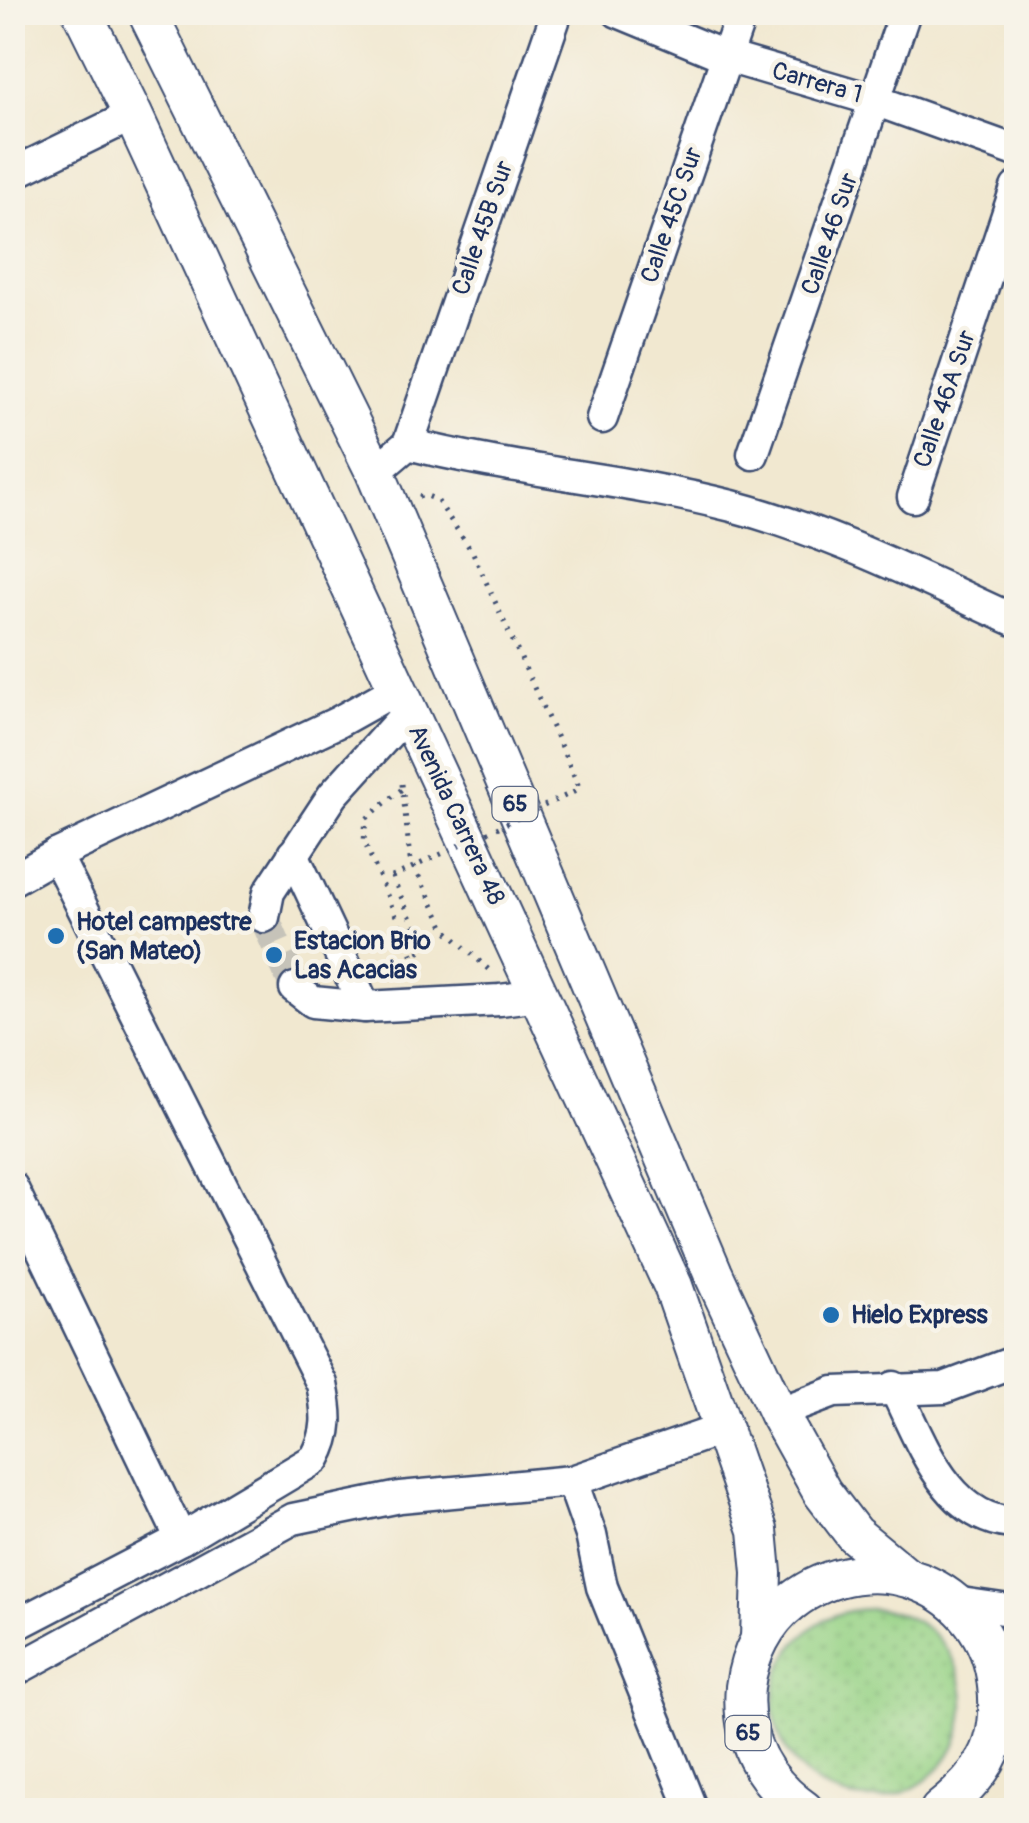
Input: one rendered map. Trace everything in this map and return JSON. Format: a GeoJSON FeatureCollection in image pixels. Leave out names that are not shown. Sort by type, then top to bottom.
{"type":"FeatureCollection","features":[{"type":"Feature","properties":{"kind":"main road","name":"Avenida Carrera 48"},"geometry":{"type":"LineString","coordinates":[[82,12],[673,1286],[758,1530],[762,1572],[760,1638]]}},
{"type":"Feature","properties":{"kind":"main road","name":"65"},"geometry":{"type":"LineString","coordinates":[[147,12],[375,472],[713,1273],[778,1413],[822,1492],[854,1534],[906,1576],[954,1602],[975,1625],[995,1665],[1000,1710],[987,1758],[984,1810]]}},
{"type":"Feature","properties":{"kind":"main road"},"geometry":{"type":"LineString","coordinates":[[760,1638],[780,1610],[807,1590],[839,1577],[872,1572],[906,1576]]}},
{"type":"Feature","properties":{"kind":"main road","name":"65"},"geometry":{"type":"LineString","coordinates":[[760,1638],[747,1671],[743,1706],[749,1741],[763,1771],[783,1796],[804,1810]]}},
{"type":"Feature","properties":{"kind":"main road"},"geometry":{"type":"LineString","coordinates":[[940,1810],[965,1790],[987,1758]]}},
{"type":"Feature","properties":{"kind":"street","name":"Calle 45B Sur"},"geometry":{"type":"LineString","coordinates":[[408,444],[558,12]]}},
{"type":"Feature","properties":{"kind":"street","name":"Carrera 1"},"geometry":{"type":"LineString","coordinates":[[618,12],[727,57],[876,101],[1016,150]]}},
{"type":"Feature","properties":{"kind":"street","name":"Calle 45C Sur"},"geometry":{"type":"LineString","coordinates":[[602,418],[742,12]]}},
{"type":"Feature","properties":{"kind":"street","name":"Calle 46 Sur"},"geometry":{"type":"LineString","coordinates":[[754,454],[905,12]]}},
{"type":"Feature","properties":{"kind":"street"},"geometry":{"type":"LineString","coordinates":[[12,174],[133,115]]}},
{"type":"Feature","properties":{"kind":"street","name":"Calle 46A Sur"},"geometry":{"type":"LineString","coordinates":[[912,497],[1016,188]]}},
{"type":"Feature","properties":{"kind":"street"},"geometry":{"type":"LineString","coordinates":[[375,472],[408,444],[472,460],[732,506],[849,546],[1016,621]]}},
{"type":"Feature","properties":{"kind":"street"},"geometry":{"type":"LineString","coordinates":[[264,917],[268,892],[403,701]]}},
{"type":"Feature","properties":{"kind":"street"},"geometry":{"type":"LineString","coordinates":[[12,880],[56,855],[338,722],[403,701]]}},
{"type":"Feature","properties":{"kind":"street"},"geometry":{"type":"LineString","coordinates":[[294,854],[365,1008]]}},
{"type":"Feature","properties":{"kind":"street"},"geometry":{"type":"LineString","coordinates":[[12,1626],[181,1539],[315,1459],[326,1441],[329,1416],[322,1384],[56,855]]}},
{"type":"Feature","properties":{"kind":"street"},"geometry":{"type":"LineString","coordinates":[[295,988],[312,1002],[365,1008],[539,995]]}},
{"type":"Feature","properties":{"kind":"street"},"geometry":{"type":"LineString","coordinates":[[12,1187],[181,1539]]}},
{"type":"Feature","properties":{"kind":"street"},"geometry":{"type":"LineString","coordinates":[[778,1413],[834,1392],[944,1388],[1016,1361]]}},
{"type":"Feature","properties":{"kind":"street"},"geometry":{"type":"LineString","coordinates":[[894,1388],[938,1474],[969,1508],[1005,1523],[1016,1523]]}},
{"type":"Feature","properties":{"kind":"street"},"geometry":{"type":"LineString","coordinates":[[12,1672],[292,1518],[400,1496],[572,1481],[725,1428]]}},
{"type":"Feature","properties":{"kind":"street"},"geometry":{"type":"LineString","coordinates":[[572,1481],[591,1535],[602,1587],[692,1810]]}},
{"type":"Feature","properties":{"kind":"street"},"geometry":{"type":"LineString","coordinates":[[954,1602],[1016,1611]]}},
{"type":"Feature","properties":{"kind":"street"},"geometry":{"type":"LineString","coordinates":[[987,1758],[1016,1724]]}},
{"type":"Feature","properties":{"kind":"path"},"geometry":{"type":"LineString","coordinates":[[390,508],[425,495],[437,500],[464,540],[580,789],[392,877],[426,949],[413,956],[364,841],[366,819],[402,788],[438,776]]}},
{"type":"Feature","properties":{"kind":"green space"},"geometry":{"type":"Polygon","coordinates":[[[869,1609],[905,1616],[936,1637],[957,1668],[964,1704],[957,1740],[936,1771],[905,1792],[869,1799],[833,1792],[802,1771],[781,1740],[774,1704],[781,1668],[802,1637],[833,1616],[869,1609]]]}},
{"type":"Feature","properties":{"kind":"tunnel"},"geometry":{"type":"LineString","coordinates":[[264,917],[295,988]]}},
{"type":"Feature","properties":{"kind":"place","name":"Hotel campestre (San Mateo)"},"geometry":{"type":"Point","coordinates":[56,936]}},
{"type":"Feature","properties":{"kind":"place","name":"Estacion Brio Las Acacias"},"geometry":{"type":"Point","coordinates":[274,955]}},
{"type":"Feature","properties":{"kind":"place","name":"Hielo Express"},"geometry":{"type":"Point","coordinates":[831,1315]}}]}
